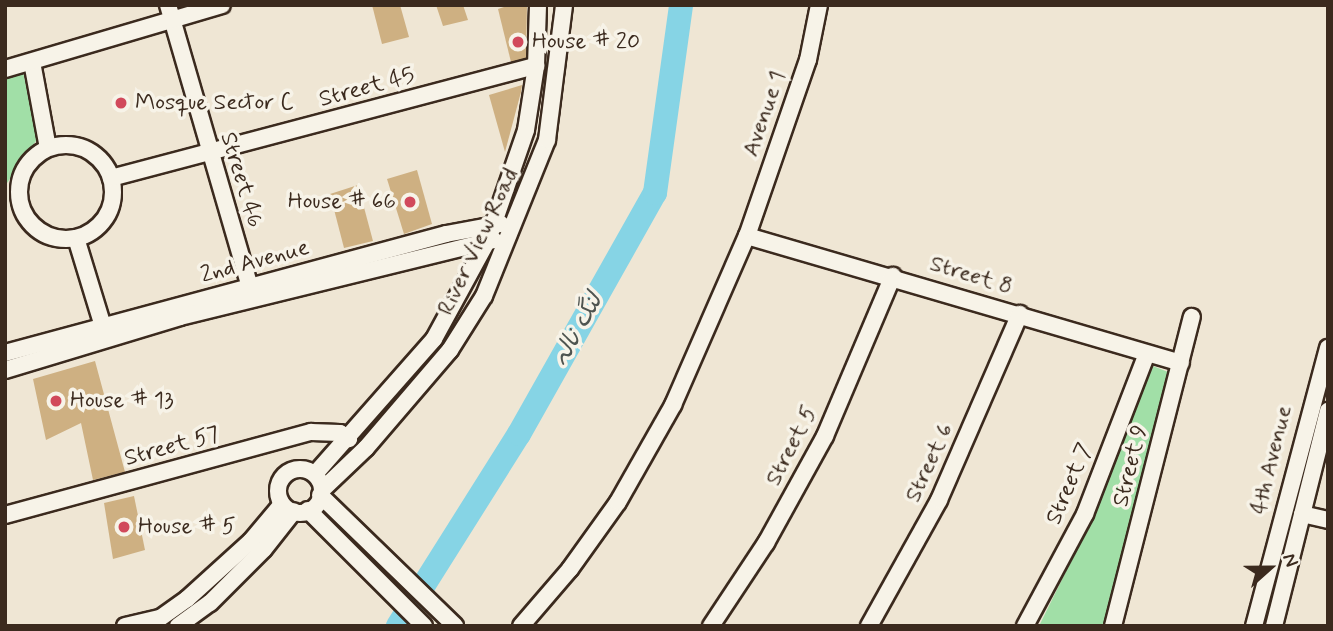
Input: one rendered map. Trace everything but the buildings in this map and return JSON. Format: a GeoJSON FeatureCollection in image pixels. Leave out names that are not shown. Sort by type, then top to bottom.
{"type":"FeatureCollection","features":[{"type":"Feature","properties":{"kind":"street"},"geometry":{"type":"LineString","coordinates":[[5,69],[32,62],[169,12],[222,5]]}},
{"type":"Feature","properties":{"kind":"street","name":"River View Road"},"geometry":{"type":"LineString","coordinates":[[315,474],[349,439],[434,339],[490,233],[526,130],[536,66],[538,5]]}},
{"type":"Feature","properties":{"kind":"street","name":"River View Road"},"geometry":{"type":"LineString","coordinates":[[325,497],[450,350],[484,296],[518,222],[547,140],[564,5]]}},
{"type":"Feature","properties":{"kind":"street","name":"Avenue 1"},"geometry":{"type":"LineString","coordinates":[[747,236],[808,60],[819,5]]}},
{"type":"Feature","properties":{"kind":"street","name":"Street 46"},"geometry":{"type":"LineString","coordinates":[[169,12],[208,153],[250,287]]}},
{"type":"Feature","properties":{"kind":"street"},"geometry":{"type":"LineString","coordinates":[[32,62],[48,148]]}},
{"type":"Feature","properties":{"kind":"street","name":"Street 45"},"geometry":{"type":"LineString","coordinates":[[111,177],[536,66]]}},
{"type":"Feature","properties":{"kind":"street"},"geometry":{"type":"LineString","coordinates":[[79,146],[93,153],[111,177],[113,193],[107,215],[91,232],[76,238],[46,234],[13,201],[26,168],[48,148],[79,146]]}},
{"type":"Feature","properties":{"kind":"street","name":"2nd Avenue"},"geometry":{"type":"LineString","coordinates":[[5,353],[106,334],[490,233],[518,222]]}},
{"type":"Feature","properties":{"kind":"street","name":"2nd Avenue"},"geometry":{"type":"LineString","coordinates":[[5,370],[250,287],[490,233],[510,237]]}},
{"type":"Feature","properties":{"kind":"street"},"geometry":{"type":"LineString","coordinates":[[521,626],[570,569],[618,502],[673,405],[747,236]]}},
{"type":"Feature","properties":{"kind":"street","name":"Street 8"},"geometry":{"type":"LineString","coordinates":[[747,236],[894,276],[1146,356],[1181,363]]}},
{"type":"Feature","properties":{"kind":"street"},"geometry":{"type":"LineString","coordinates":[[76,238],[106,334]]}},
{"type":"Feature","properties":{"kind":"street","name":"Street 5"},"geometry":{"type":"LineString","coordinates":[[711,626],[766,543],[825,436],[894,276]]}},
{"type":"Feature","properties":{"kind":"street","name":"Street 6"},"geometry":{"type":"LineString","coordinates":[[869,626],[939,500],[1020,314]]}},
{"type":"Feature","properties":{"kind":"street","name":"Street 9"},"geometry":{"type":"LineString","coordinates":[[1113,626],[1192,317]]}},
{"type":"Feature","properties":{"kind":"street","name":"4th Avenue"},"geometry":{"type":"LineString","coordinates":[[1254,626],[1328,348]]}},
{"type":"Feature","properties":{"kind":"street","name":"Street 7"},"geometry":{"type":"LineString","coordinates":[[1025,626],[1084,514],[1146,356]]}},
{"type":"Feature","properties":{"kind":"street","name":"4th Avenue"},"geometry":{"type":"LineString","coordinates":[[1274,626],[1328,411]]}},
{"type":"Feature","properties":{"kind":"street","name":"Street 57"},"geometry":{"type":"LineString","coordinates":[[5,515],[311,432],[340,433],[349,439]]}},
{"type":"Feature","properties":{"kind":"street"},"geometry":{"type":"LineString","coordinates":[[424,626],[277,491],[283,475],[299,468],[315,474],[325,497],[454,624]]}},
{"type":"Feature","properties":{"kind":"street"},"geometry":{"type":"LineString","coordinates":[[125,626],[155,621],[251,541],[301,511],[316,507],[325,497]]}},
{"type":"Feature","properties":{"kind":"street"},"geometry":{"type":"LineString","coordinates":[[178,626],[210,603],[301,511]]}},
{"type":"Feature","properties":{"kind":"street"},"geometry":{"type":"LineString","coordinates":[[1302,514],[1328,520]]}},
{"type":"Feature","properties":{"kind":"green space"},"geometry":{"type":"Polygon","coordinates":[[[23,72],[38,138],[5,186],[5,77],[23,72]]]}},
{"type":"Feature","properties":{"kind":"green space"},"geometry":{"type":"Polygon","coordinates":[[[1153,366],[1168,372],[1105,626],[1039,626],[1092,519],[1153,366]]]}},
{"type":"Feature","properties":{"kind":"waterway","name":"لنگ نالہ"},"geometry":{"type":"LineString","coordinates":[[398,626],[519,434],[655,193],[681,5]]}},
{"type":"Feature","properties":{"kind":"place","name":"House # 20"},"geometry":{"type":"Point","coordinates":[518,42]}},
{"type":"Feature","properties":{"kind":"place","name":"Mosque Sector C"},"geometry":{"type":"Point","coordinates":[121,103]}},
{"type":"Feature","properties":{"kind":"place","name":"House # 66"},"geometry":{"type":"Point","coordinates":[410,202]}},
{"type":"Feature","properties":{"kind":"place","name":"House # 13"},"geometry":{"type":"Point","coordinates":[56,401]}},
{"type":"Feature","properties":{"kind":"place","name":"House # 5"},"geometry":{"type":"Point","coordinates":[124,527]}}]}
